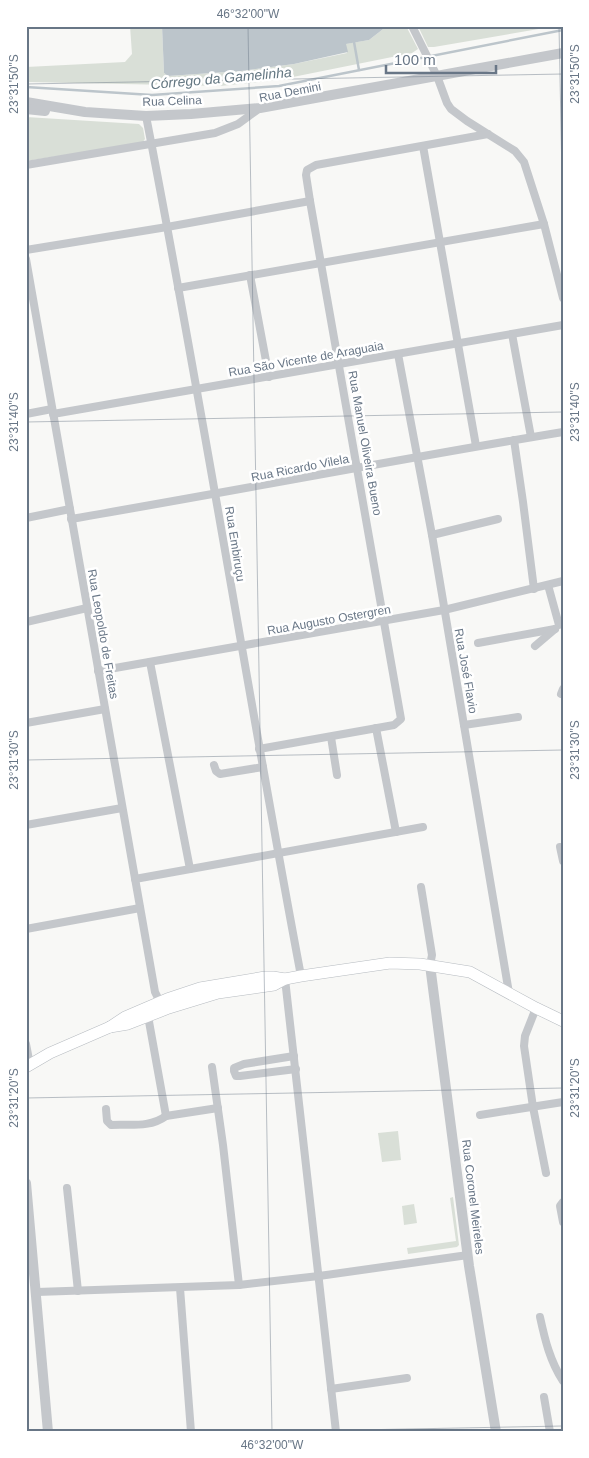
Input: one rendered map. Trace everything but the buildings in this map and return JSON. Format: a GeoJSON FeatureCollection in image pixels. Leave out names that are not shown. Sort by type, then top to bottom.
{"type":"FeatureCollection","features":[{"type":"Feature","properties":{"kind":"main road"},"geometry":{"type":"LineString","coordinates":[[110,1027],[128,1024],[148,1016],[162,1006],[195,989],[215,984],[273,977],[285,979],[390,963],[430,965],[470,972],[563,1021]]}},
{"type":"Feature","properties":{"kind":"main road"},"geometry":{"type":"LineString","coordinates":[[28,1066],[75,1041],[110,1027],[125,1017],[162,1006]]}},
{"type":"Feature","properties":{"kind":"street"},"geometry":{"type":"LineString","coordinates":[[412,26],[451,109],[520,156],[526,168],[544,224],[562,293]]}},
{"type":"Feature","properties":{"kind":"street","name":"Rua Demini"},"geometry":{"type":"LineString","coordinates":[[26,165],[215,133],[228,129],[260,108],[563,53]]}},
{"type":"Feature","properties":{"kind":"street","name":"Rua Celina"},"geometry":{"type":"LineString","coordinates":[[26,102],[85,112],[146,116],[260,108]]}},
{"type":"Feature","properties":{"kind":"street","name":"Rua Celina"},"geometry":{"type":"LineString","coordinates":[[26,109],[68,113],[85,112]]}},
{"type":"Feature","properties":{"kind":"street","name":"Rua Embiruçu"},"geometry":{"type":"LineString","coordinates":[[146,116],[216,495],[259,750],[301,976]]}},
{"type":"Feature","properties":{"kind":"street"},"geometry":{"type":"LineString","coordinates":[[476,446],[423,146],[488,134]]}},
{"type":"Feature","properties":{"kind":"street","name":"Rua Manuel Oliveira Bueno"},"geometry":{"type":"LineString","coordinates":[[376,728],[394,725],[400,721],[401,716],[306,175],[307,170],[316,165],[423,146]]}},
{"type":"Feature","properties":{"kind":"street"},"geometry":{"type":"LineString","coordinates":[[26,250],[167,227],[310,200]]}},
{"type":"Feature","properties":{"kind":"street"},"geometry":{"type":"LineString","coordinates":[[178,288],[544,224]]}},
{"type":"Feature","properties":{"kind":"street","name":"Rua Leopoldo de Freitas"},"geometry":{"type":"LineString","coordinates":[[26,259],[155,992],[162,1006]]}},
{"type":"Feature","properties":{"kind":"street"},"geometry":{"type":"LineString","coordinates":[[250,276],[269,377]]}},
{"type":"Feature","properties":{"kind":"street"},"geometry":{"type":"LineString","coordinates":[[26,315],[36,313]]}},
{"type":"Feature","properties":{"kind":"street","name":"Rua São Vicente de Araguaia"},"geometry":{"type":"LineString","coordinates":[[26,414],[197,390],[563,325]]}},
{"type":"Feature","properties":{"kind":"street"},"geometry":{"type":"LineString","coordinates":[[512,334],[531,438]]}},
{"type":"Feature","properties":{"kind":"street","name":"Rua José Flavio"},"geometry":{"type":"LineString","coordinates":[[398,354],[432,535],[509,993]]}},
{"type":"Feature","properties":{"kind":"street","name":"Rua Ricardo Vilela"},"geometry":{"type":"LineString","coordinates":[[72,519],[563,432]]}},
{"type":"Feature","properties":{"kind":"street"},"geometry":{"type":"LineString","coordinates":[[514,440],[534,589]]}},
{"type":"Feature","properties":{"kind":"street"},"geometry":{"type":"LineString","coordinates":[[26,518],[70,509]]}},
{"type":"Feature","properties":{"kind":"street"},"geometry":{"type":"LineString","coordinates":[[432,535],[498,520]]}},
{"type":"Feature","properties":{"kind":"street","name":"Rua Augusto Ostergren"},"geometry":{"type":"LineString","coordinates":[[98,671],[444,610],[563,581]]}},
{"type":"Feature","properties":{"kind":"street"},"geometry":{"type":"LineString","coordinates":[[548,585],[559,625]]}},
{"type":"Feature","properties":{"kind":"street"},"geometry":{"type":"LineString","coordinates":[[26,622],[87,608]]}},
{"type":"Feature","properties":{"kind":"street"},"geometry":{"type":"LineString","coordinates":[[478,643],[559,625]]}},
{"type":"Feature","properties":{"kind":"street"},"geometry":{"type":"LineString","coordinates":[[535,646],[559,625]]}},
{"type":"Feature","properties":{"kind":"street"},"geometry":{"type":"LineString","coordinates":[[150,662],[190,869]]}},
{"type":"Feature","properties":{"kind":"street"},"geometry":{"type":"LineString","coordinates":[[26,723],[105,710]]}},
{"type":"Feature","properties":{"kind":"street"},"geometry":{"type":"LineString","coordinates":[[464,726],[518,717]]}},
{"type":"Feature","properties":{"kind":"street"},"geometry":{"type":"LineString","coordinates":[[259,750],[376,728],[396,832]]}},
{"type":"Feature","properties":{"kind":"street"},"geometry":{"type":"LineString","coordinates":[[331,736],[337,776]]}},
{"type":"Feature","properties":{"kind":"street"},"geometry":{"type":"LineString","coordinates":[[214,765],[216,771],[220,774],[263,767]]}},
{"type":"Feature","properties":{"kind":"street"},"geometry":{"type":"LineString","coordinates":[[26,825],[122,808]]}},
{"type":"Feature","properties":{"kind":"street"},"geometry":{"type":"LineString","coordinates":[[135,879],[423,827]]}},
{"type":"Feature","properties":{"kind":"street"},"geometry":{"type":"LineString","coordinates":[[560,847],[563,859]]}},
{"type":"Feature","properties":{"kind":"street"},"geometry":{"type":"LineString","coordinates":[[421,886],[432,955],[430,965]]}},
{"type":"Feature","properties":{"kind":"street"},"geometry":{"type":"LineString","coordinates":[[26,929],[140,908]]}},
{"type":"Feature","properties":{"kind":"street","name":"Rua Coronel Meireles"},"geometry":{"type":"LineString","coordinates":[[430,965],[468,1255],[496,1432]]}},
{"type":"Feature","properties":{"kind":"street"},"geometry":{"type":"LineString","coordinates":[[285,979],[336,1432]]}},
{"type":"Feature","properties":{"kind":"street"},"geometry":{"type":"LineString","coordinates":[[536,1008],[525,1036],[524,1046],[532,1107],[546,1173]]}},
{"type":"Feature","properties":{"kind":"street"},"geometry":{"type":"LineString","coordinates":[[148,1016],[166,1116]]}},
{"type":"Feature","properties":{"kind":"street"},"geometry":{"type":"LineString","coordinates":[[26,1044],[28,1066]]}},
{"type":"Feature","properties":{"kind":"street"},"geometry":{"type":"LineString","coordinates":[[294,1056],[244,1064],[234,1068],[234,1071],[236,1076],[240,1076],[296,1069]]}},
{"type":"Feature","properties":{"kind":"street"},"geometry":{"type":"LineString","coordinates":[[212,1067],[239,1285]]}},
{"type":"Feature","properties":{"kind":"street"},"geometry":{"type":"LineString","coordinates":[[480,1115],[563,1102]]}},
{"type":"Feature","properties":{"kind":"street"},"geometry":{"type":"LineString","coordinates":[[106,1109],[107,1121],[111,1125],[151,1124],[159,1122],[166,1116],[218,1108]]}},
{"type":"Feature","properties":{"kind":"street"},"geometry":{"type":"LineString","coordinates":[[26,1183],[48,1432]]}},
{"type":"Feature","properties":{"kind":"street"},"geometry":{"type":"LineString","coordinates":[[68,1188],[78,1291]]}},
{"type":"Feature","properties":{"kind":"street"},"geometry":{"type":"LineString","coordinates":[[563,1202],[560,1206],[563,1222]]}},
{"type":"Feature","properties":{"kind":"street"},"geometry":{"type":"LineString","coordinates":[[37,1292],[239,1285],[468,1255]]}},
{"type":"Feature","properties":{"kind":"street"},"geometry":{"type":"LineString","coordinates":[[180,1288],[191,1432]]}},
{"type":"Feature","properties":{"kind":"street"},"geometry":{"type":"LineString","coordinates":[[540,1317],[548,1350],[556,1371],[563,1381]]}},
{"type":"Feature","properties":{"kind":"street"},"geometry":{"type":"LineString","coordinates":[[331,1389],[407,1378]]}},
{"type":"Feature","properties":{"kind":"street"},"geometry":{"type":"LineString","coordinates":[[544,1397],[550,1432]]}},
{"type":"Feature","properties":{"kind":"shaded area"},"geometry":{"type":"Polygon","coordinates":[[[130,26],[162,26],[164,73],[168,76],[241,71],[294,64],[347,53],[345,44],[369,40],[387,26],[406,26],[418,49],[412,53],[278,80],[220,86],[26,82],[26,67],[125,62],[132,54],[130,26]]]}},
{"type":"Feature","properties":{"kind":"shaded area"},"geometry":{"type":"Polygon","coordinates":[[[162,26],[387,26],[369,40],[346,44],[348,52],[294,64],[241,71],[168,76],[164,73],[162,26]]]}},
{"type":"Feature","properties":{"kind":"shaded area"},"geometry":{"type":"Polygon","coordinates":[[[418,26],[556,26],[428,47],[418,26]]]}},
{"type":"Feature","properties":{"kind":"shaded area"},"geometry":{"type":"Polygon","coordinates":[[[26,117],[139,124],[143,128],[145,139],[142,143],[26,161],[26,117]]]}},
{"type":"Feature","properties":{"kind":"shaded area"},"geometry":{"type":"Polygon","coordinates":[[[398,1131],[401,1160],[382,1162],[378,1133],[398,1131]]]}},
{"type":"Feature","properties":{"kind":"shaded area"},"geometry":{"type":"Polygon","coordinates":[[[453,1197],[459,1245],[457,1247],[408,1254],[407,1248],[456,1241],[450,1198],[453,1197]]]}},
{"type":"Feature","properties":{"kind":"shaded area"},"geometry":{"type":"Polygon","coordinates":[[[414,1204],[417,1223],[404,1225],[402,1206],[414,1204]]]}},
{"type":"Feature","properties":{"kind":"waterway","name":"Córrego da Gamelinha"},"geometry":{"type":"LineString","coordinates":[[26,87],[152,95],[279,86],[563,30]]}},
{"type":"Feature","properties":{"kind":"waterway"},"geometry":{"type":"LineString","coordinates":[[354,42],[359,70]]}}]}
